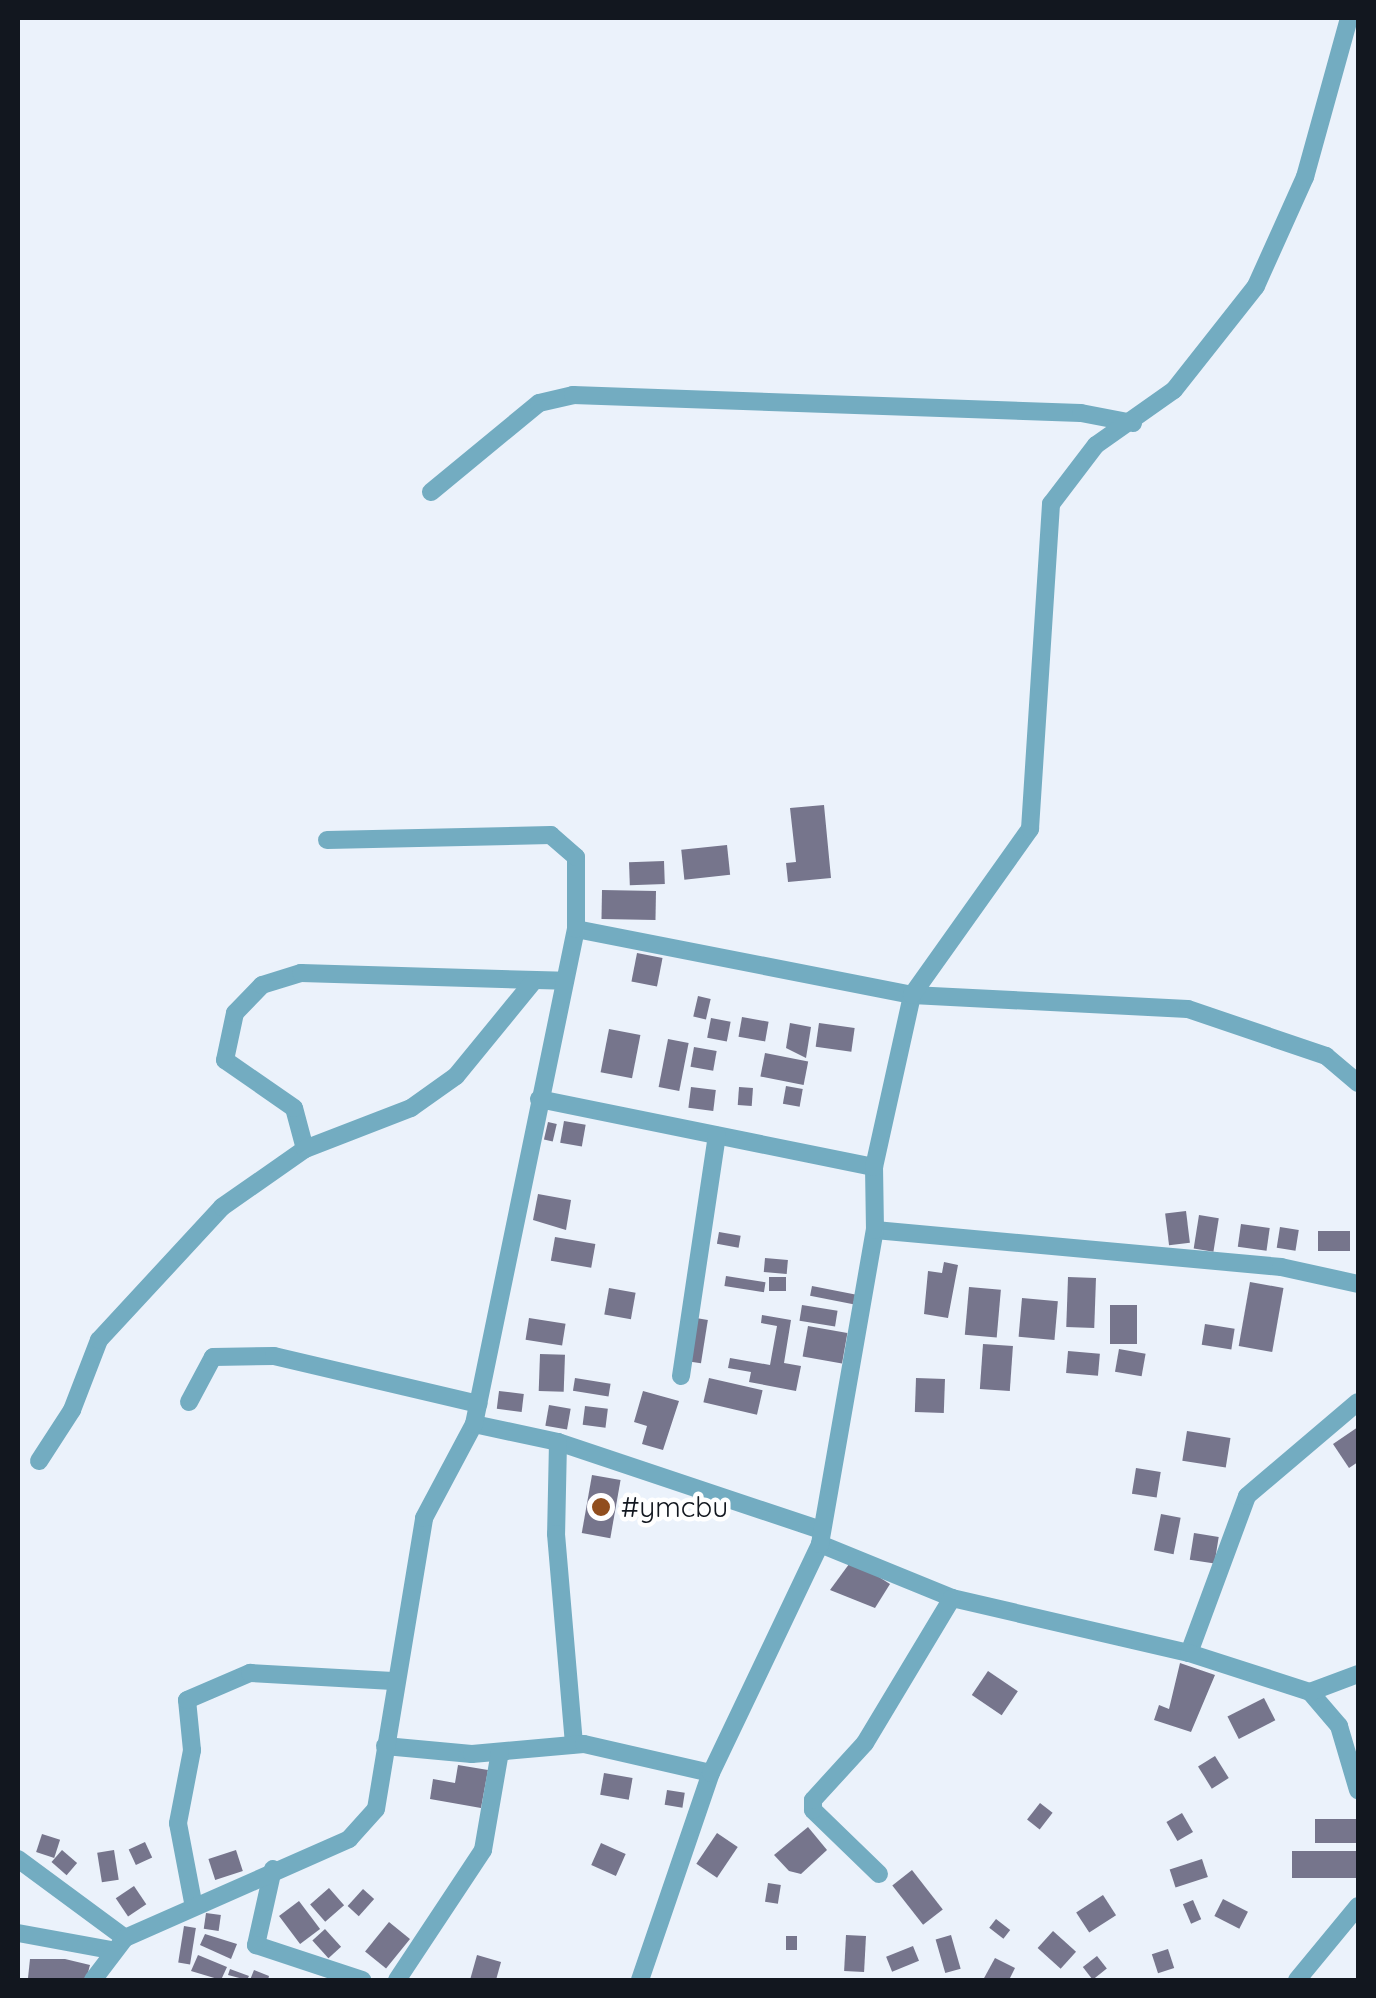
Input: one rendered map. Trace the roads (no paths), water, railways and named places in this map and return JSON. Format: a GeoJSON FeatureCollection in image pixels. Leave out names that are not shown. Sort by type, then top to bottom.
{"type":"FeatureCollection","features":[{"type":"Feature","properties":{"kind":"street"},"geometry":{"type":"LineString","coordinates":[[640,1980],[711,1774],[820,1537],[875,1230],[874,1167],[912,995],[1030,830],[1051,504],[1096,445],[1174,390],[1256,286],[1305,177],[1350,18]]}},
{"type":"Feature","properties":{"kind":"street"},"geometry":{"type":"LineString","coordinates":[[431,492],[540,403],[573,394],[1081,413],[1132,423]]}},
{"type":"Feature","properties":{"kind":"street"},"geometry":{"type":"LineString","coordinates":[[93,1980],[118,1944],[193,1902],[361,1831],[376,1808],[393,1681],[424,1518],[474,1424],[576,929],[576,857],[552,835],[326,840]]}},
{"type":"Feature","properties":{"kind":"street"},"geometry":{"type":"LineString","coordinates":[[576,929],[912,995],[1188,1009],[1249,1023],[1326,1056],[1358,1082]]}},
{"type":"Feature","properties":{"kind":"street"},"geometry":{"type":"LineString","coordinates":[[305,1149],[294,1108],[225,1060],[235,1013],[262,984],[302,973],[565,981]]}},
{"type":"Feature","properties":{"kind":"street"},"geometry":{"type":"LineString","coordinates":[[39,1460],[108,1328],[240,1190],[305,1149],[411,1108],[456,1076],[533,982]]}},
{"type":"Feature","properties":{"kind":"street"},"geometry":{"type":"LineString","coordinates":[[539,1099],[874,1167]]}},
{"type":"Feature","properties":{"kind":"street"},"geometry":{"type":"LineString","coordinates":[[681,1376],[717,1136]]}},
{"type":"Feature","properties":{"kind":"street"},"geometry":{"type":"LineString","coordinates":[[875,1230],[1281,1268],[1358,1284]]}},
{"type":"Feature","properties":{"kind":"street"},"geometry":{"type":"LineString","coordinates":[[189,1402],[213,1357],[274,1356],[478,1404]]}},
{"type":"Feature","properties":{"kind":"street"},"geometry":{"type":"LineString","coordinates":[[1189,1654],[1247,1496],[1358,1402]]}},
{"type":"Feature","properties":{"kind":"street"},"geometry":{"type":"LineString","coordinates":[[474,1424],[558,1442],[820,1537],[952,1598],[1189,1654],[1310,1692],[1339,1726],[1358,1790]]}},
{"type":"Feature","properties":{"kind":"street"},"geometry":{"type":"LineString","coordinates":[[558,1442],[556,1534],[574,1744]]}},
{"type":"Feature","properties":{"kind":"street"},"geometry":{"type":"LineString","coordinates":[[879,1874],[814,1810],[813,1800],[866,1743],[952,1598]]}},
{"type":"Feature","properties":{"kind":"street"},"geometry":{"type":"LineString","coordinates":[[193,1902],[178,1823],[192,1750],[188,1700],[250,1673],[393,1681]]}},
{"type":"Feature","properties":{"kind":"street"},"geometry":{"type":"LineString","coordinates":[[1310,1692],[1358,1674]]}},
{"type":"Feature","properties":{"kind":"street"},"geometry":{"type":"LineString","coordinates":[[384,1746],[500,1752],[574,1744],[711,1774]]}},
{"type":"Feature","properties":{"kind":"street"},"geometry":{"type":"LineString","coordinates":[[397,1980],[483,1850],[500,1752]]}},
{"type":"Feature","properties":{"kind":"street"},"geometry":{"type":"LineString","coordinates":[[18,1859],[118,1944]]}},
{"type":"Feature","properties":{"kind":"street"},"geometry":{"type":"LineString","coordinates":[[272,1868],[256,1944],[362,1980]]}},
{"type":"Feature","properties":{"kind":"street"},"geometry":{"type":"LineString","coordinates":[[1297,1980],[1358,1906]]}},
{"type":"Feature","properties":{"kind":"street"},"geometry":{"type":"LineString","coordinates":[[18,1933],[118,1944]]}},
{"type":"Feature","properties":{"kind":"place","name":"#ymcbu"},"geometry":{"type":"Point","coordinates":[601,1507]}}]}
